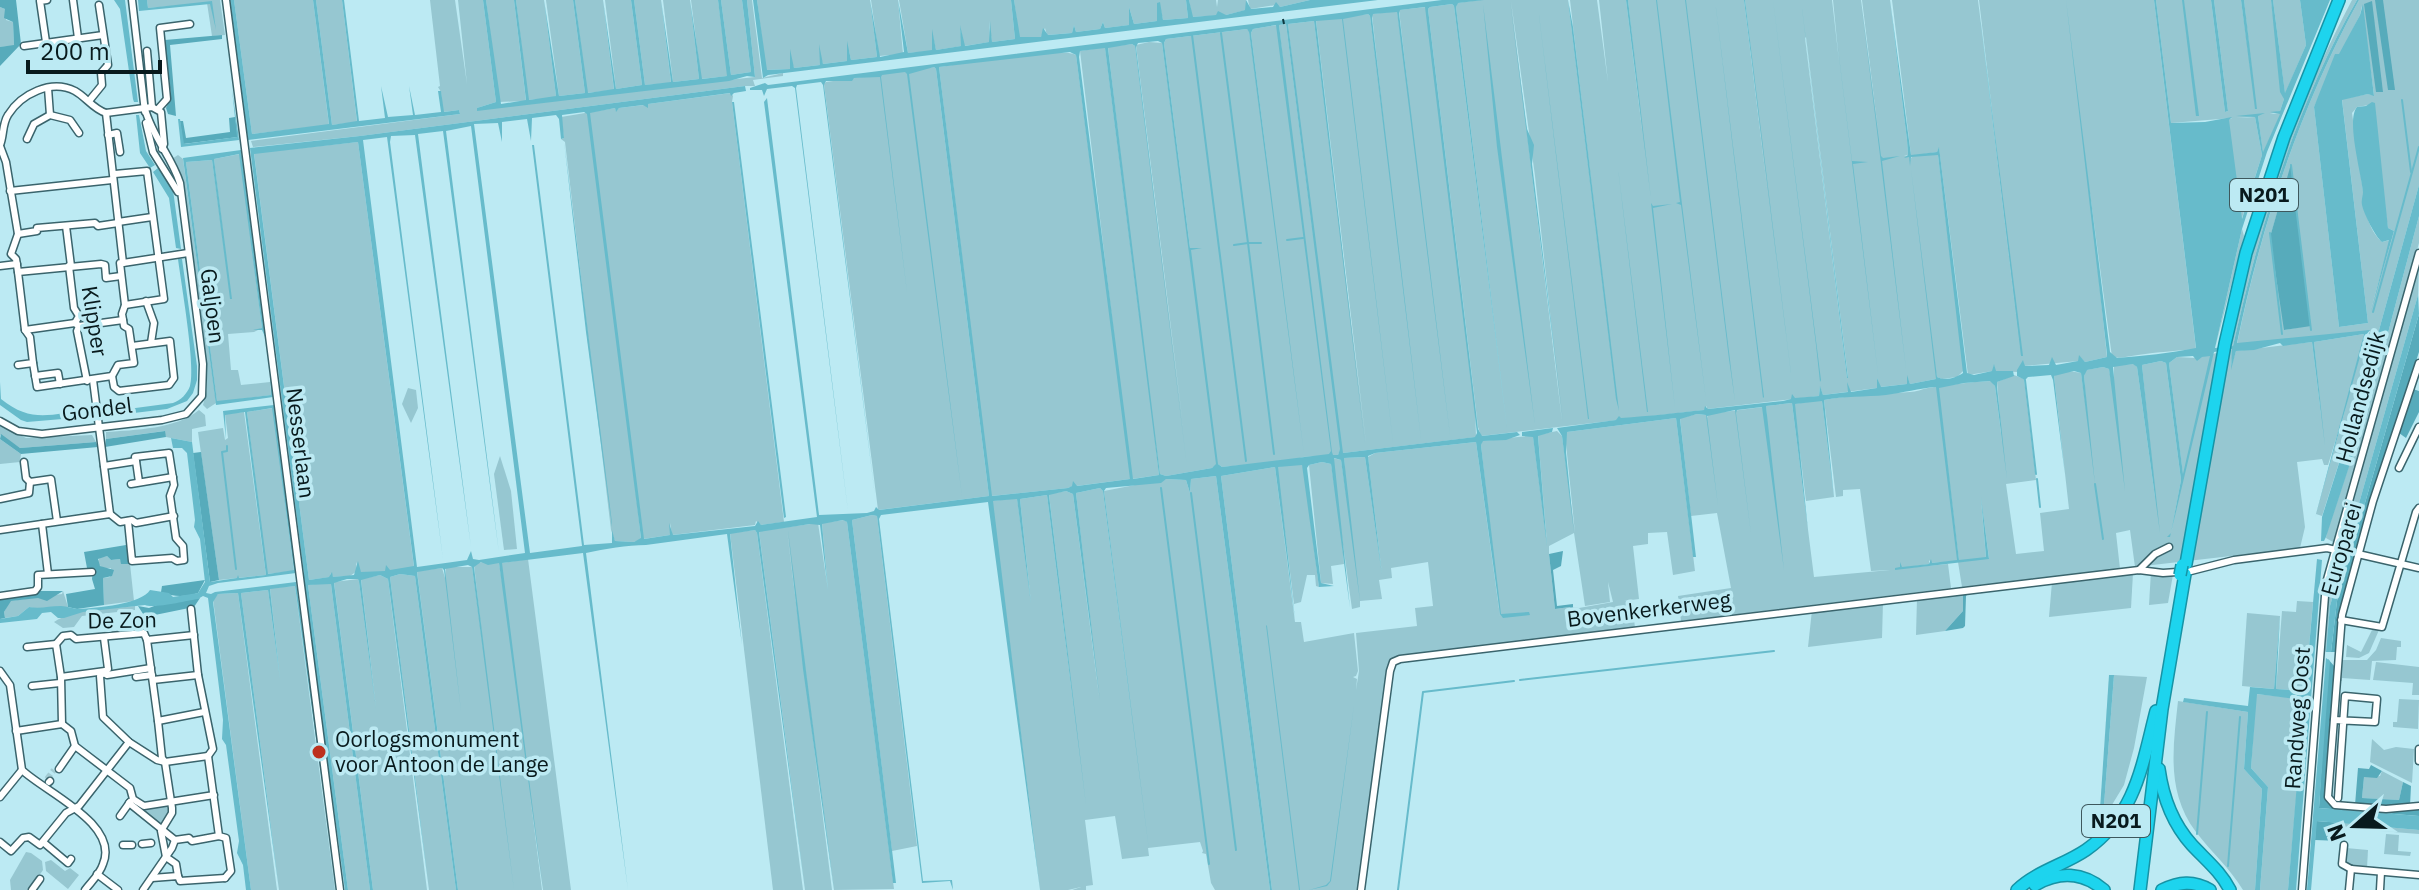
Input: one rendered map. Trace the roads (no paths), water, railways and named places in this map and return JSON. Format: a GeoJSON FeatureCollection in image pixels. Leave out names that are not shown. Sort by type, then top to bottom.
{"type":"FeatureCollection","features":[{"type":"Feature","properties":{"kind":"highway","name":"N201"},"geometry":{"type":"LineString","coordinates":[[2319,51],[2339,0]]}},
{"type":"Feature","properties":{"kind":"highway","name":"N201"},"geometry":{"type":"LineString","coordinates":[[2132,890],[2183,570],[2224,348],[2246,253],[2289,124],[2319,51],[2348,0]]}},
{"type":"Feature","properties":{"kind":"highway","name":"N201"},"geometry":{"type":"LineString","coordinates":[[2017,890],[2085,850],[2114,824],[2128,804],[2142,772],[2160,708]]}},
{"type":"Feature","properties":{"kind":"highway","name":"N201"},"geometry":{"type":"LineString","coordinates":[[2140,890],[2160,708]]}},
{"type":"Feature","properties":{"kind":"highway","name":"N201"},"geometry":{"type":"LineString","coordinates":[[2160,708],[2159,767],[2167,803],[2183,833],[2223,877],[2230,890]]}},
{"type":"Feature","properties":{"kind":"highway"},"geometry":{"type":"LineString","coordinates":[[2028,890],[2049,878],[2072,874],[2095,882],[2104,890]]}},
{"type":"Feature","properties":{"kind":"highway"},"geometry":{"type":"LineString","coordinates":[[2162,890],[2183,882],[2195,883],[2210,890]]}},
{"type":"Feature","properties":{"kind":"street"},"geometry":{"type":"LineString","coordinates":[[46,42],[40,1],[47,0]]}},
{"type":"Feature","properties":{"kind":"street"},"geometry":{"type":"LineString","coordinates":[[73,0],[78,38]]}},
{"type":"Feature","properties":{"kind":"street","name":"Galjoen"},"geometry":{"type":"LineString","coordinates":[[131,0],[152,108],[149,125],[176,170],[182,203],[185,254],[204,376],[202,396],[197,404]]}},
{"type":"Feature","properties":{"kind":"street","name":"Nesserlaan"},"geometry":{"type":"LineString","coordinates":[[226,0],[340,890]]}},
{"type":"Feature","properties":{"kind":"street"},"geometry":{"type":"LineString","coordinates":[[89,101],[102,85],[101,73],[108,65],[99,5]]}},
{"type":"Feature","properties":{"kind":"street","name":"Galjoen"},"geometry":{"type":"LineString","coordinates":[[152,108],[167,99],[160,28],[190,24]]}},
{"type":"Feature","properties":{"kind":"street"},"geometry":{"type":"LineString","coordinates":[[24,46],[103,35]]}},
{"type":"Feature","properties":{"kind":"street","name":"Galjoen"},"geometry":{"type":"LineString","coordinates":[[147,51],[152,108],[149,143],[182,203]]}},
{"type":"Feature","properties":{"kind":"street"},"geometry":{"type":"LineString","coordinates":[[112,376],[37,387],[30,337],[25,330],[18,268],[11,254],[18,234],[6,162],[0,145],[8,115],[31,93],[48,88],[69,89],[106,113],[152,108]]}},
{"type":"Feature","properties":{"kind":"street"},"geometry":{"type":"LineString","coordinates":[[48,88],[50,115]]}},
{"type":"Feature","properties":{"kind":"street","name":"Galjoen"},"geometry":{"type":"LineString","coordinates":[[152,108],[161,112],[162,149]]}},
{"type":"Feature","properties":{"kind":"street"},"geometry":{"type":"LineString","coordinates":[[106,113],[125,305],[122,314],[124,326],[129,329],[134,363],[118,365],[112,376],[114,387],[119,391],[169,385],[174,378],[170,341],[132,346]]}},
{"type":"Feature","properties":{"kind":"street"},"geometry":{"type":"LineString","coordinates":[[27,139],[34,124],[50,115],[70,120],[79,133]]}},
{"type":"Feature","properties":{"kind":"street"},"geometry":{"type":"LineString","coordinates":[[108,135],[117,133],[120,152]]}},
{"type":"Feature","properties":{"kind":"street"},"geometry":{"type":"LineString","coordinates":[[10,191],[147,171],[164,299],[125,305]]}},
{"type":"Feature","properties":{"kind":"street"},"geometry":{"type":"LineString","coordinates":[[18,234],[37,231],[37,228],[95,223],[98,226],[152,217]]}},
{"type":"Feature","properties":{"kind":"street","name":"Klipper"},"geometry":{"type":"LineString","coordinates":[[66,226],[74,306],[79,316],[77,331],[97,411],[110,514]]}},
{"type":"Feature","properties":{"kind":"street","name":"Hollandsedijk"},"geometry":{"type":"LineString","coordinates":[[2336,550],[2419,253]]}},
{"type":"Feature","properties":{"kind":"street"},"geometry":{"type":"LineString","coordinates":[[0,255],[11,254]]}},
{"type":"Feature","properties":{"kind":"street"},"geometry":{"type":"LineString","coordinates":[[0,266],[105,265],[185,254]]}},
{"type":"Feature","properties":{"kind":"street"},"geometry":{"type":"LineString","coordinates":[[105,265],[106,278],[121,276]]}},
{"type":"Feature","properties":{"kind":"street"},"geometry":{"type":"LineString","coordinates":[[146,301],[154,323],[151,343]]}},
{"type":"Feature","properties":{"kind":"street"},"geometry":{"type":"LineString","coordinates":[[25,330],[123,320]]}},
{"type":"Feature","properties":{"kind":"street"},"geometry":{"type":"LineString","coordinates":[[18,365],[33,363]]}},
{"type":"Feature","properties":{"kind":"street","name":"Europarei"},"geometry":{"type":"LineString","coordinates":[[2329,776],[2341,620],[2394,436],[2416,387],[2419,363]]}},
{"type":"Feature","properties":{"kind":"street"},"geometry":{"type":"LineString","coordinates":[[197,404],[205,410]]}},
{"type":"Feature","properties":{"kind":"street","name":"Gondel"},"geometry":{"type":"LineString","coordinates":[[0,421],[27,434],[176,417],[186,414],[197,404]]}},
{"type":"Feature","properties":{"kind":"street"},"geometry":{"type":"LineString","coordinates":[[2399,468],[2419,427]]}},
{"type":"Feature","properties":{"kind":"street"},"geometry":{"type":"LineString","coordinates":[[2394,436],[2411,443]]}},
{"type":"Feature","properties":{"kind":"street"},"geometry":{"type":"LineString","coordinates":[[128,521],[132,561],[184,560],[183,546],[176,538],[170,496],[174,485],[173,477],[169,453],[135,457],[135,483],[173,477]]}},
{"type":"Feature","properties":{"kind":"street"},"geometry":{"type":"LineString","coordinates":[[104,466],[136,461]]}},
{"type":"Feature","properties":{"kind":"street"},"geometry":{"type":"LineString","coordinates":[[24,462],[26,478],[30,482]]}},
{"type":"Feature","properties":{"kind":"street"},"geometry":{"type":"LineString","coordinates":[[30,482],[51,479],[57,521]]}},
{"type":"Feature","properties":{"kind":"street"},"geometry":{"type":"LineString","coordinates":[[0,499],[26,496],[30,482]]}},
{"type":"Feature","properties":{"kind":"street"},"geometry":{"type":"LineString","coordinates":[[2341,620],[2382,627],[2419,508]]}},
{"type":"Feature","properties":{"kind":"street"},"geometry":{"type":"LineString","coordinates":[[0,530],[110,514],[120,522],[136,523],[174,516]]}},
{"type":"Feature","properties":{"kind":"street"},"geometry":{"type":"LineString","coordinates":[[42,524],[48,574]]}},
{"type":"Feature","properties":{"kind":"street"},"geometry":{"type":"LineString","coordinates":[[2139,570],[2155,554],[2169,547]]}},
{"type":"Feature","properties":{"kind":"street","name":"Bovenkerkerweg"},"geometry":{"type":"LineString","coordinates":[[1361,890],[1390,671],[1393,662],[1400,659],[2139,570],[2182,572],[2234,560],[2327,548],[2336,550]]}},
{"type":"Feature","properties":{"kind":"street","name":"Randweg Oost"},"geometry":{"type":"LineString","coordinates":[[2302,890],[2326,583],[2336,550]]}},
{"type":"Feature","properties":{"kind":"street"},"geometry":{"type":"LineString","coordinates":[[2358,554],[2419,568]]}},
{"type":"Feature","properties":{"kind":"street"},"geometry":{"type":"LineString","coordinates":[[0,596],[35,591],[38,575],[92,572]]}},
{"type":"Feature","properties":{"kind":"street"},"geometry":{"type":"LineString","coordinates":[[191,609],[198,675],[213,749],[208,756],[219,836]]}},
{"type":"Feature","properties":{"kind":"street","name":"De Zon"},"geometry":{"type":"LineString","coordinates":[[27,647],[56,644],[63,636],[71,635],[76,639],[144,633],[147,640],[194,635]]}},
{"type":"Feature","properties":{"kind":"street"},"geometry":{"type":"LineString","coordinates":[[104,638],[108,669],[100,676],[103,717],[129,742],[157,760],[165,762],[208,756]]}},
{"type":"Feature","properties":{"kind":"street"},"geometry":{"type":"LineString","coordinates":[[147,640],[172,813],[162,829],[161,842],[166,857],[176,864],[181,890]]}},
{"type":"Feature","properties":{"kind":"street"},"geometry":{"type":"LineString","coordinates":[[56,644],[62,724]]}},
{"type":"Feature","properties":{"kind":"street"},"geometry":{"type":"LineString","coordinates":[[2320,655],[2338,657]]}},
{"type":"Feature","properties":{"kind":"street"},"geometry":{"type":"LineString","coordinates":[[0,671],[10,685],[22,770],[95,826],[102,835],[105,858],[85,890]]}},
{"type":"Feature","properties":{"kind":"street"},"geometry":{"type":"LineString","coordinates":[[32,686],[105,672],[107,675],[152,674],[172,678],[198,675]]}},
{"type":"Feature","properties":{"kind":"street"},"geometry":{"type":"LineString","coordinates":[[136,677],[152,674]]}},
{"type":"Feature","properties":{"kind":"street"},"geometry":{"type":"LineString","coordinates":[[2334,720],[2344,720],[2375,722],[2377,699],[2345,696],[2344,720],[2338,798]]}},
{"type":"Feature","properties":{"kind":"street"},"geometry":{"type":"LineString","coordinates":[[158,721],[204,712]]}},
{"type":"Feature","properties":{"kind":"street"},"geometry":{"type":"LineString","coordinates":[[16,731],[62,724],[71,731],[75,746],[105,772],[130,788],[131,801],[120,816]]}},
{"type":"Feature","properties":{"kind":"street"},"geometry":{"type":"LineString","coordinates":[[0,842],[11,851],[23,838],[29,837],[40,845],[129,742]]}},
{"type":"Feature","properties":{"kind":"street"},"geometry":{"type":"LineString","coordinates":[[56,771],[75,746]]}},
{"type":"Feature","properties":{"kind":"street"},"geometry":{"type":"LineString","coordinates":[[2419,749],[2419,761]]}},
{"type":"Feature","properties":{"kind":"street"},"geometry":{"type":"LineString","coordinates":[[0,797],[22,770]]}},
{"type":"Feature","properties":{"kind":"street"},"geometry":{"type":"LineString","coordinates":[[2339,777],[2329,776],[2328,797],[2335,805],[2386,809],[2419,806]]}},
{"type":"Feature","properties":{"kind":"street"},"geometry":{"type":"LineString","coordinates":[[131,801],[144,806],[214,795]]}},
{"type":"Feature","properties":{"kind":"street"},"geometry":{"type":"LineString","coordinates":[[131,801],[175,840],[226,838],[231,871],[225,878],[226,890]]}},
{"type":"Feature","properties":{"kind":"street"},"geometry":{"type":"LineString","coordinates":[[143,890],[175,840]]}},
{"type":"Feature","properties":{"kind":"street"},"geometry":{"type":"LineString","coordinates":[[43,842],[68,863],[71,859]]}},
{"type":"Feature","properties":{"kind":"street"},"geometry":{"type":"LineString","coordinates":[[142,844],[151,843]]}},
{"type":"Feature","properties":{"kind":"street"},"geometry":{"type":"LineString","coordinates":[[123,845],[132,845]]}},
{"type":"Feature","properties":{"kind":"street"},"geometry":{"type":"LineString","coordinates":[[2344,845],[2342,864],[2351,869],[2419,875]]}},
{"type":"Feature","properties":{"kind":"street"},"geometry":{"type":"LineString","coordinates":[[2349,890],[2351,869]]}},
{"type":"Feature","properties":{"kind":"street"},"geometry":{"type":"LineString","coordinates":[[2380,890],[2381,872]]}},
{"type":"Feature","properties":{"kind":"street"},"geometry":{"type":"LineString","coordinates":[[97,874],[118,890]]}},
{"type":"Feature","properties":{"kind":"street"},"geometry":{"type":"LineString","coordinates":[[152,878],[225,878]]}},
{"type":"Feature","properties":{"kind":"street"},"geometry":{"type":"LineString","coordinates":[[205,878],[207,890]]}},
{"type":"Feature","properties":{"kind":"street"},"geometry":{"type":"LineString","coordinates":[[32,890],[40,879]]}},
{"type":"Feature","properties":{"kind":"waterway"},"geometry":{"type":"LineString","coordinates":[[1221,33],[1248,243],[1261,243]]}},
{"type":"Feature","properties":{"kind":"waterway"},"geometry":{"type":"LineString","coordinates":[[1192,35],[1246,461]]}},
{"type":"Feature","properties":{"kind":"waterway"},"geometry":{"type":"LineString","coordinates":[[2402,100],[2411,172]]}},
{"type":"Feature","properties":{"kind":"waterway"},"geometry":{"type":"LineString","coordinates":[[2373,312],[2419,147]]}},
{"type":"Feature","properties":{"kind":"waterway"},"geometry":{"type":"LineString","coordinates":[[2291,165],[2311,330]]}},
{"type":"Feature","properties":{"kind":"waterway"},"geometry":{"type":"LineString","coordinates":[[2270,233],[2282,334]]}},
{"type":"Feature","properties":{"kind":"waterway"},"geometry":{"type":"LineString","coordinates":[[1287,240],[1303,238]]}},
{"type":"Feature","properties":{"kind":"waterway"},"geometry":{"type":"LineString","coordinates":[[1234,245],[1248,243],[1274,454]]}},
{"type":"Feature","properties":{"kind":"waterway"},"geometry":{"type":"LineString","coordinates":[[2025,380],[2036,474]]}},
{"type":"Feature","properties":{"kind":"waterway"},"geometry":{"type":"LineString","coordinates":[[227,446],[227,451],[222,452],[236,569]]}},
{"type":"Feature","properties":{"kind":"waterway"},"geometry":{"type":"LineString","coordinates":[[2037,479],[2040,507]]}},
{"type":"Feature","properties":{"kind":"waterway"},"geometry":{"type":"LineString","coordinates":[[2095,484],[2103,539]]}},
{"type":"Feature","properties":{"kind":"waterway"},"geometry":{"type":"LineString","coordinates":[[1161,488],[1209,864]]}},
{"type":"Feature","properties":{"kind":"waterway"},"geometry":{"type":"LineString","coordinates":[[1191,493],[1236,850]]}},
{"type":"Feature","properties":{"kind":"waterway"},"geometry":{"type":"LineString","coordinates":[[1520,680],[1774,651]]}},
{"type":"Feature","properties":{"kind":"waterway"},"geometry":{"type":"LineString","coordinates":[[1398,890],[1423,692],[1514,681]]}},
{"type":"Feature","properties":{"kind":"waterway"},"geometry":{"type":"LineString","coordinates":[[2197,834],[2207,712]]}},
{"type":"Feature","properties":{"kind":"waterway"},"geometry":{"type":"LineString","coordinates":[[2228,866],[2240,717]]}},
{"type":"Feature","properties":{"kind":"tunnel"},"geometry":{"type":"LineString","coordinates":[[47,779],[54,770]]}},
{"type":"Feature","properties":{"kind":"place","name":"Oorlogsmonument voor Antoon de Lange"},"geometry":{"type":"Point","coordinates":[319,752]}}]}
